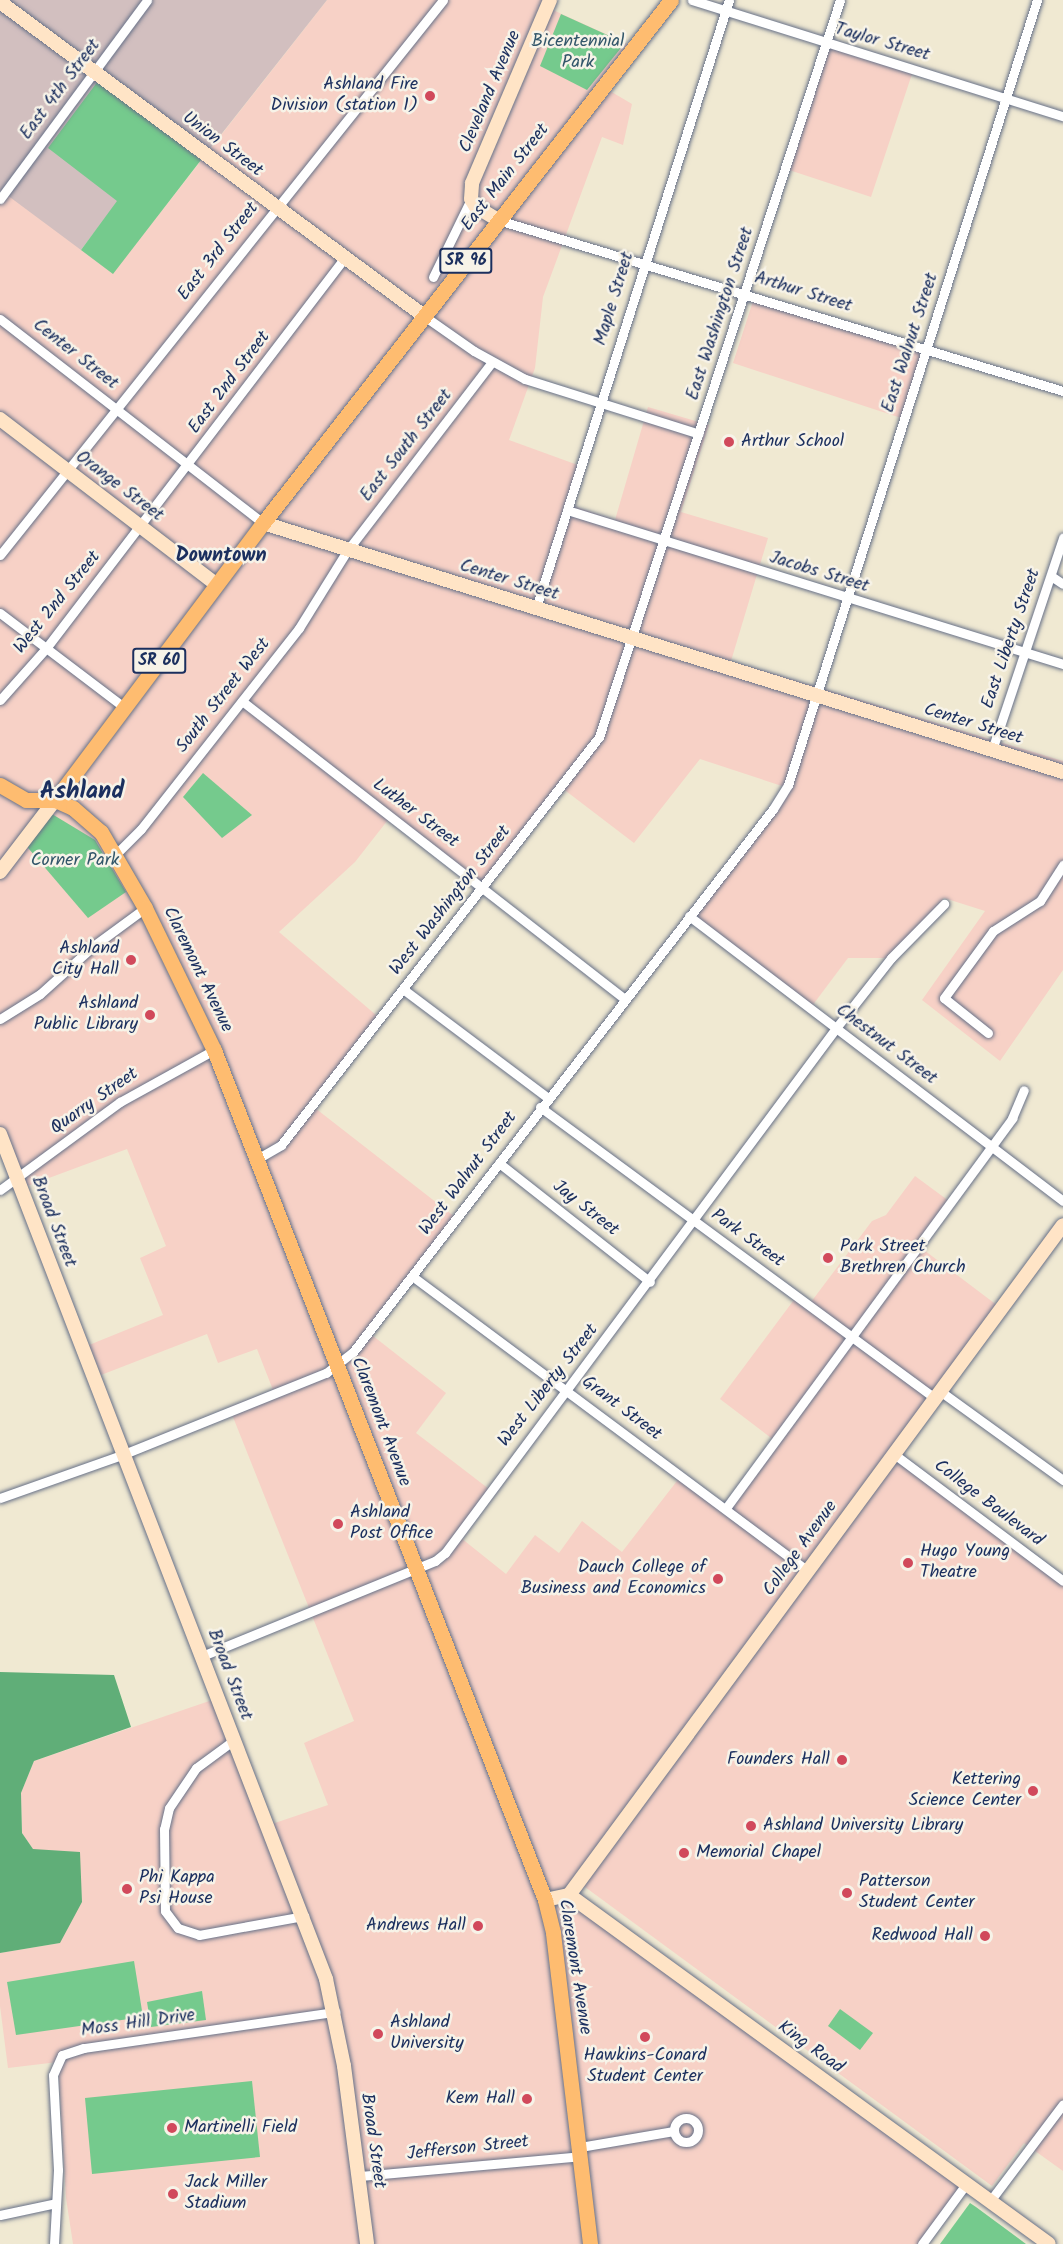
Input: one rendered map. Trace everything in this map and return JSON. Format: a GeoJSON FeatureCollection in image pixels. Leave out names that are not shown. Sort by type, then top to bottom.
{"type":"FeatureCollection","features":[{"type":"Feature","properties":{"kind":"main road","name":"East Main Street"},"geometry":{"type":"LineString","coordinates":[[263,523],[670,0]]}},
{"type":"Feature","properties":{"kind":"main road","name":"SR 60"},"geometry":{"type":"LineString","coordinates":[[55,800],[263,523]]}},
{"type":"Feature","properties":{"kind":"main road"},"geometry":{"type":"LineString","coordinates":[[0,785],[26,800],[55,800]]}},
{"type":"Feature","properties":{"kind":"main road","name":"Claremont Avenue"},"geometry":{"type":"LineString","coordinates":[[55,800],[88,820],[116,854],[146,908],[214,1050],[545,1900],[580,2152],[590,2244]]}},
{"type":"Feature","properties":{"kind":"street","name":"East 4th Street"},"geometry":{"type":"LineString","coordinates":[[0,199],[147,0]]}},
{"type":"Feature","properties":{"kind":"street","name":"East 3rd Street"},"geometry":{"type":"LineString","coordinates":[[0,555],[275,207],[443,0]]}},
{"type":"Feature","properties":{"kind":"street","name":"Cleveland Avenue"},"geometry":{"type":"LineString","coordinates":[[433,277],[471,199],[472,183],[550,0]]}},
{"type":"Feature","properties":{"kind":"street","name":"Taylor Street"},"geometry":{"type":"LineString","coordinates":[[692,0],[725,13],[1063,116]]}},
{"type":"Feature","properties":{"kind":"street","name":"Maple Street"},"geometry":{"type":"LineString","coordinates":[[536,608],[642,264],[689,134],[729,0]]}},
{"type":"Feature","properties":{"kind":"street","name":"East Washington Street"},"geometry":{"type":"LineString","coordinates":[[633,637],[840,0]]}},
{"type":"Feature","properties":{"kind":"street","name":"East Walnut Street"},"geometry":{"type":"LineString","coordinates":[[816,696],[1037,0]]}},
{"type":"Feature","properties":{"kind":"street","name":"Union Street"},"geometry":{"type":"LineString","coordinates":[[0,2],[424,316]]}},
{"type":"Feature","properties":{"kind":"street"},"geometry":{"type":"LineString","coordinates":[[471,199],[476,207],[498,220]]}},
{"type":"Feature","properties":{"kind":"street","name":"Arthur Street"},"geometry":{"type":"LineString","coordinates":[[498,220],[642,264],[745,292],[1063,391]]}},
{"type":"Feature","properties":{"kind":"street","name":"East 2nd Street"},"geometry":{"type":"LineString","coordinates":[[141,526],[344,258]]}},
{"type":"Feature","properties":{"kind":"street"},"geometry":{"type":"LineString","coordinates":[[424,316],[492,362],[525,379],[599,405],[699,434]]}},
{"type":"Feature","properties":{"kind":"street","name":"Center Street"},"geometry":{"type":"LineString","coordinates":[[0,319],[263,523],[1062,773]]}},
{"type":"Feature","properties":{"kind":"street","name":"East South Street"},"geometry":{"type":"LineString","coordinates":[[347,551],[492,362]]}},
{"type":"Feature","properties":{"kind":"street","name":"Orange Street"},"geometry":{"type":"LineString","coordinates":[[0,419],[216,584]]}},
{"type":"Feature","properties":{"kind":"street","name":"Jacobs Street"},"geometry":{"type":"LineString","coordinates":[[567,510],[665,539],[847,599],[1063,664]]}},
{"type":"Feature","properties":{"kind":"street","name":"West 2nd Street"},"geometry":{"type":"LineString","coordinates":[[0,700],[46,647],[141,526]]}},
{"type":"Feature","properties":{"kind":"street","name":"East Liberty Street"},"geometry":{"type":"LineString","coordinates":[[992,750],[1063,538]]}},
{"type":"Feature","properties":{"kind":"street","name":"South Street West"},"geometry":{"type":"LineString","coordinates":[[116,854],[141,829],[298,628],[347,551]]}},
{"type":"Feature","properties":{"kind":"street"},"geometry":{"type":"LineString","coordinates":[[1051,576],[1063,584]]}},
{"type":"Feature","properties":{"kind":"street"},"geometry":{"type":"LineString","coordinates":[[0,613],[124,707]]}},
{"type":"Feature","properties":{"kind":"street","name":"West Washington Street"},"geometry":{"type":"LineString","coordinates":[[257,1159],[282,1145],[599,737],[633,637]]}},
{"type":"Feature","properties":{"kind":"street","name":"West Walnut Street"},"geometry":{"type":"LineString","coordinates":[[0,1498],[124,1454],[326,1373],[358,1345],[788,785],[816,696]]}},
{"type":"Feature","properties":{"kind":"street","name":"Luther Street"},"geometry":{"type":"LineString","coordinates":[[242,701],[623,998]]}},
{"type":"Feature","properties":{"kind":"street"},"geometry":{"type":"LineString","coordinates":[[0,872],[55,800]]}},
{"type":"Feature","properties":{"kind":"street"},"geometry":{"type":"LineString","coordinates":[[988,1034],[944,998],[993,932],[1040,901],[1063,865]]}},
{"type":"Feature","properties":{"kind":"street","name":"West Liberty Street"},"geometry":{"type":"LineString","coordinates":[[202,1656],[416,1568],[446,1552],[567,1389],[696,1222],[836,1028],[891,958],[944,904]]}},
{"type":"Feature","properties":{"kind":"street"},"geometry":{"type":"LineString","coordinates":[[0,1019],[40,994],[92,946],[146,908]]}},
{"type":"Feature","properties":{"kind":"street","name":"Chestnut Street"},"geometry":{"type":"LineString","coordinates":[[689,916],[1063,1201]]}},
{"type":"Feature","properties":{"kind":"street"},"geometry":{"type":"LineString","coordinates":[[403,989],[548,1097]]}},
{"type":"Feature","properties":{"kind":"street","name":"Quarry Street"},"geometry":{"type":"LineString","coordinates":[[0,1190],[120,1102],[214,1050]]}},
{"type":"Feature","properties":{"kind":"street"},"geometry":{"type":"LineString","coordinates":[[726,1508],[1017,1111],[1024,1090]]}},
{"type":"Feature","properties":{"kind":"street","name":"Park Street"},"geometry":{"type":"LineString","coordinates":[[540,1107],[852,1337],[1063,1480]]}},
{"type":"Feature","properties":{"kind":"street","name":"Broad Street"},"geometry":{"type":"LineString","coordinates":[[0,1134],[303,1916],[335,2012],[359,2176],[366,2244]]}},
{"type":"Feature","properties":{"kind":"street","name":"Jay Street"},"geometry":{"type":"LineString","coordinates":[[499,1163],[650,1282]]}},
{"type":"Feature","properties":{"kind":"street","name":"College Avenue"},"geometry":{"type":"LineString","coordinates":[[569,1895],[1063,1225]]}},
{"type":"Feature","properties":{"kind":"street","name":"Grant Street"},"geometry":{"type":"LineString","coordinates":[[412,1276],[567,1389],[808,1571]]}},
{"type":"Feature","properties":{"kind":"street","name":"College Boulevard"},"geometry":{"type":"LineString","coordinates":[[894,1454],[1063,1581]]}},
{"type":"Feature","properties":{"kind":"street"},"geometry":{"type":"LineString","coordinates":[[234,1740],[196,1768],[169,1808],[164,1829],[165,1911],[178,1928],[199,1935],[303,1916]]}},
{"type":"Feature","properties":{"kind":"street"},"geometry":{"type":"LineString","coordinates":[[545,1900],[569,1895]]}},
{"type":"Feature","properties":{"kind":"street","name":"King Road"},"geometry":{"type":"LineString","coordinates":[[569,1895],[1049,2244]]}},
{"type":"Feature","properties":{"kind":"street","name":"Moss Hill Drive"},"geometry":{"type":"LineString","coordinates":[[54,2244],[58,2170],[53,2075],[62,2055],[84,2048],[335,2012]]}},
{"type":"Feature","properties":{"kind":"street"},"geometry":{"type":"LineString","coordinates":[[990,2201],[1063,2104]]}},
{"type":"Feature","properties":{"kind":"street","name":"Jefferson Street"},"geometry":{"type":"LineString","coordinates":[[359,2176],[580,2152],[674,2132]]}},
{"type":"Feature","properties":{"kind":"street"},"geometry":{"type":"LineString","coordinates":[[921,2244],[966,2184]]}},
{"type":"Feature","properties":{"kind":"street"},"geometry":{"type":"LineString","coordinates":[[0,2215],[56,2204]]}},
{"type":"Feature","properties":{"kind":"shaded area"},"geometry":{"type":"Polygon","coordinates":[[[0,0],[327,0],[201,160],[98,81],[118,201],[81,250],[3,192],[0,195],[0,0]]]}},
{"type":"Feature","properties":{"kind":"shaded area"},"geometry":{"type":"Polygon","coordinates":[[[327,0],[557,0],[553,10],[641,50],[610,91],[632,104],[623,145],[602,137],[543,297],[535,368],[509,440],[586,468],[573,506],[615,520],[648,407],[709,425],[681,512],[768,538],[731,661],[1063,761],[1063,970],[1000,1061],[922,1000],[985,911],[944,898],[887,958],[848,958],[809,1010],[686,916],[788,788],[700,759],[634,843],[562,788],[485,886],[391,816],[355,862],[279,932],[383,1021],[315,1108],[455,1217],[368,1332],[446,1393],[416,1433],[489,1489],[456,1534],[506,1574],[535,1535],[559,1553],[582,1521],[622,1552],[680,1477],[723,1509],[775,1441],[720,1399],[799,1293],[811,1302],[872,1221],[886,1215],[915,1176],[953,1204],[920,1247],[1006,1312],[897,1462],[1063,1584],[1063,2171],[1024,2143],[992,2186],[585,1887],[534,1900],[575,1902],[960,2186],[919,2244],[73,2244],[66,2198],[58,2062],[8,2068],[0,2006],[0,1953],[60,1943],[33,1849],[22,1833],[21,1793],[34,1761],[221,1697],[272,1824],[328,1805],[304,1743],[354,1721],[229,1407],[273,1390],[257,1349],[218,1363],[207,1334],[101,1375],[89,1345],[163,1315],[140,1258],[166,1246],[127,1149],[22,1188],[0,1134],[0,195],[3,191],[113,273],[327,0]]]}},
{"type":"Feature","properties":{"kind":"shaded area"},"geometry":{"type":"Polygon","coordinates":[[[828,43],[913,71],[871,197],[786,169],[828,43]]]}},
{"type":"Feature","properties":{"kind":"shaded area"},"geometry":{"type":"Polygon","coordinates":[[[754,298],[923,353],[901,418],[733,363],[754,298]]]}},
{"type":"Feature","properties":{"kind":"green space","name":"Bicentennial Park"},"geometry":{"type":"Polygon","coordinates":[[[561,14],[625,43],[587,90],[540,66],[561,14]]]}},
{"type":"Feature","properties":{"kind":"green space"},"geometry":{"type":"Polygon","coordinates":[[[98,81],[201,160],[113,274],[81,250],[117,201],[48,148],[98,81]]]}},
{"type":"Feature","properties":{"kind":"green space"},"geometry":{"type":"Polygon","coordinates":[[[203,773],[252,815],[222,838],[183,797],[203,773]]]}},
{"type":"Feature","properties":{"kind":"green space","name":"Corner Park"},"geometry":{"type":"Polygon","coordinates":[[[47,811],[95,840],[126,892],[88,918],[23,842],[47,811]]]}},
{"type":"Feature","properties":{"kind":"green space"},"geometry":{"type":"Polygon","coordinates":[[[0,1672],[114,1675],[131,1727],[34,1761],[21,1793],[22,1833],[33,1849],[80,1852],[82,1902],[60,1943],[0,1953],[0,1672]]]}},
{"type":"Feature","properties":{"kind":"green space"},"geometry":{"type":"Polygon","coordinates":[[[134,1961],[143,2017],[16,2035],[7,1982],[134,1961]]]}},
{"type":"Feature","properties":{"kind":"green space"},"geometry":{"type":"Polygon","coordinates":[[[202,1991],[206,2020],[151,2027],[147,2002],[202,1991]]]}},
{"type":"Feature","properties":{"kind":"green space"},"geometry":{"type":"Polygon","coordinates":[[[840,2009],[873,2033],[860,2050],[828,2026],[840,2009]]]}},
{"type":"Feature","properties":{"kind":"green space","name":"Martinelli Field"},"geometry":{"type":"Polygon","coordinates":[[[252,2081],[260,2157],[92,2174],[85,2098],[252,2081]]]}},
{"type":"Feature","properties":{"kind":"green space"},"geometry":{"type":"Polygon","coordinates":[[[970,2203],[976,2207],[1026,2244],[940,2244],[970,2203]]]}},
{"type":"Feature","properties":{"kind":"place","name":"Ashland Fire Division (station 1)"},"geometry":{"type":"Point","coordinates":[430,96]}},
{"type":"Feature","properties":{"kind":"place","name":"Arthur School"},"geometry":{"type":"Point","coordinates":[729,442]}},
{"type":"Feature","properties":{"kind":"place","name":"Ashland City Hall"},"geometry":{"type":"Point","coordinates":[131,960]}},
{"type":"Feature","properties":{"kind":"place","name":"Ashland Public Library"},"geometry":{"type":"Point","coordinates":[150,1015]}},
{"type":"Feature","properties":{"kind":"place","name":"Park Street Brethren Church"},"geometry":{"type":"Point","coordinates":[828,1258]}},
{"type":"Feature","properties":{"kind":"place","name":"Ashland Post Office"},"geometry":{"type":"Point","coordinates":[338,1524]}},
{"type":"Feature","properties":{"kind":"place","name":"Hugo Young Theatre"},"geometry":{"type":"Point","coordinates":[908,1563]}},
{"type":"Feature","properties":{"kind":"place","name":"Dauch College of Business and Economics"},"geometry":{"type":"Point","coordinates":[718,1579]}},
{"type":"Feature","properties":{"kind":"place","name":"Founders Hall"},"geometry":{"type":"Point","coordinates":[842,1760]}},
{"type":"Feature","properties":{"kind":"place","name":"Kettering Science Center"},"geometry":{"type":"Point","coordinates":[1033,1791]}},
{"type":"Feature","properties":{"kind":"place","name":"Ashland University Library"},"geometry":{"type":"Point","coordinates":[751,1826]}},
{"type":"Feature","properties":{"kind":"place","name":"Memorial Chapel"},"geometry":{"type":"Point","coordinates":[684,1853]}},
{"type":"Feature","properties":{"kind":"place","name":"Phi Kappa Psi House"},"geometry":{"type":"Point","coordinates":[127,1889]}},
{"type":"Feature","properties":{"kind":"place","name":"Patterson Student Center"},"geometry":{"type":"Point","coordinates":[847,1893]}},
{"type":"Feature","properties":{"kind":"place","name":"Andrews Hall"},"geometry":{"type":"Point","coordinates":[478,1926]}},
{"type":"Feature","properties":{"kind":"place","name":"Redwood Hall"},"geometry":{"type":"Point","coordinates":[985,1936]}},
{"type":"Feature","properties":{"kind":"place","name":"Ashland University"},"geometry":{"type":"Point","coordinates":[378,2034]}},
{"type":"Feature","properties":{"kind":"place","name":"Hawkins-Conard Student Center"},"geometry":{"type":"Point","coordinates":[645,2037]}},
{"type":"Feature","properties":{"kind":"place","name":"Kem Hall"},"geometry":{"type":"Point","coordinates":[527,2099]}},
{"type":"Feature","properties":{"kind":"place","name":"Martinelli Field"},"geometry":{"type":"Point","coordinates":[172,2128]}},
{"type":"Feature","properties":{"kind":"place","name":"Jack Miller Stadium"},"geometry":{"type":"Point","coordinates":[173,2194]}},
{"type":"Feature","properties":{"kind":"district","name":"Downtown"},"geometry":{"type":"Point","coordinates":[221,556]}},
{"type":"Feature","properties":{"kind":"district","name":"Ashland"},"geometry":{"type":"Point","coordinates":[82,792]}}]}
